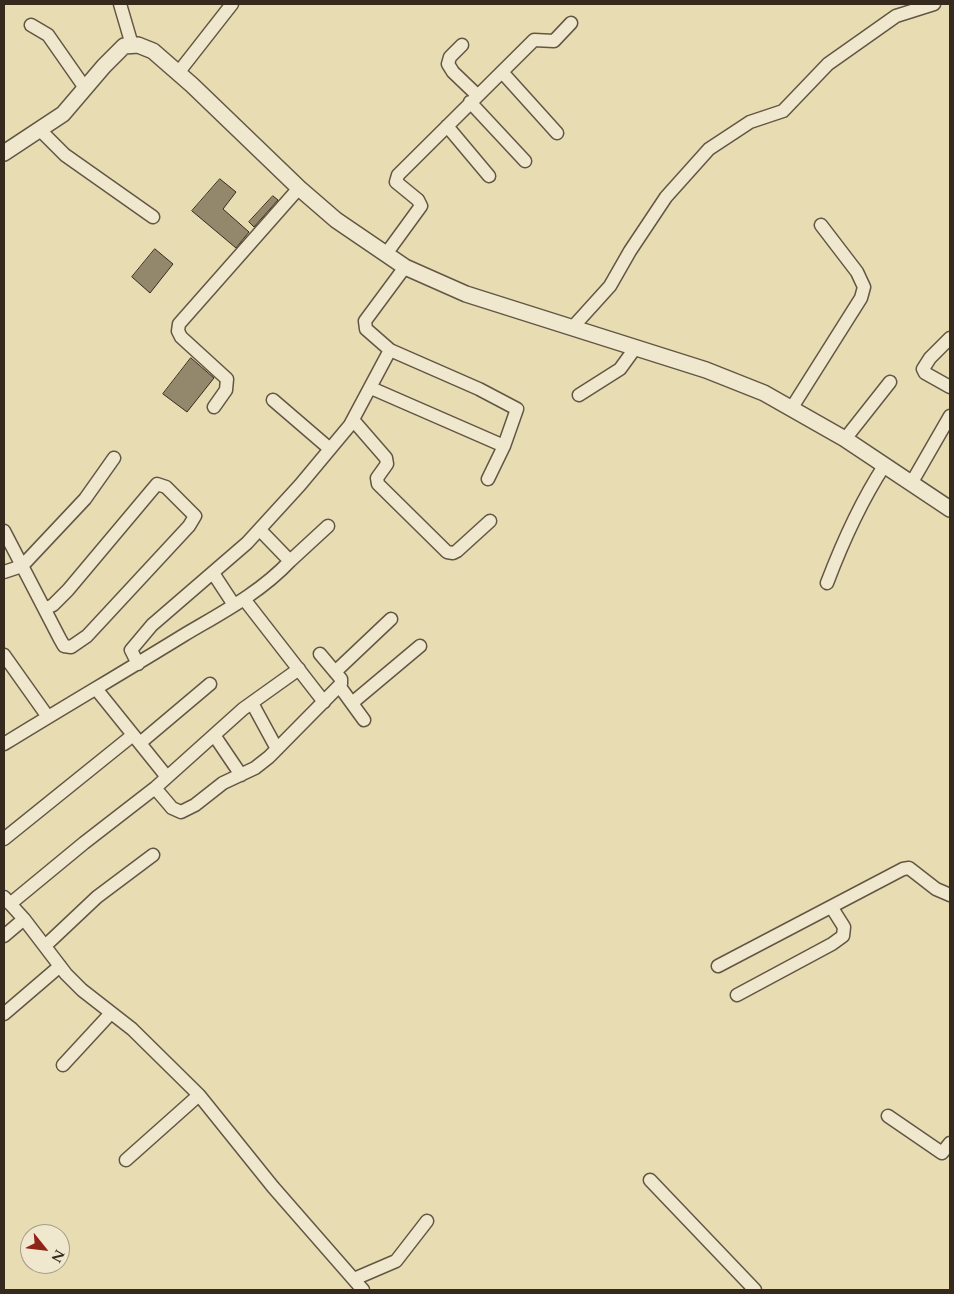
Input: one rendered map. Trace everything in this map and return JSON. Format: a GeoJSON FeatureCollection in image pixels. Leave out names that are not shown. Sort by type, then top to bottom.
{"type":"FeatureCollection","features":[{"type":"Feature","properties":{"kind":"street"},"geometry":{"type":"LineString","coordinates":[[120,4],[132,45]]}},
{"type":"Feature","properties":{"kind":"street"},"geometry":{"type":"LineString","coordinates":[[178,73],[232,4]]}},
{"type":"Feature","properties":{"kind":"street"},"geometry":{"type":"LineString","coordinates":[[572,328],[610,286],[630,251],[666,197],[709,149],[750,122],[784,111],[828,64],[896,16],[934,4]]}},
{"type":"Feature","properties":{"kind":"street"},"geometry":{"type":"LineString","coordinates":[[386,254],[422,206],[418,200],[396,182],[398,175],[534,40],[554,42],[571,23]]}},
{"type":"Feature","properties":{"kind":"street"},"geometry":{"type":"LineString","coordinates":[[31,25],[48,35],[85,88]]}},
{"type":"Feature","properties":{"kind":"street"},"geometry":{"type":"LineString","coordinates":[[4,153],[63,114],[104,66],[124,46],[138,45],[153,51],[178,73],[299,188],[336,220],[405,267],[466,294],[636,347],[714,373],[764,393],[845,439],[950,509]]}},
{"type":"Feature","properties":{"kind":"street"},"geometry":{"type":"LineString","coordinates":[[462,45],[450,58],[448,64],[473,99],[526,161]]}},
{"type":"Feature","properties":{"kind":"street"},"geometry":{"type":"LineString","coordinates":[[502,72],[557,133]]}},
{"type":"Feature","properties":{"kind":"street"},"geometry":{"type":"LineString","coordinates":[[448,126],[488,176]]}},
{"type":"Feature","properties":{"kind":"street"},"geometry":{"type":"LineString","coordinates":[[39,129],[65,155],[153,217]]}},
{"type":"Feature","properties":{"kind":"street"},"geometry":{"type":"LineString","coordinates":[[214,407],[226,390],[227,379],[181,337],[178,331],[179,324],[299,188]]}},
{"type":"Feature","properties":{"kind":"street"},"geometry":{"type":"LineString","coordinates":[[791,409],[861,298],[864,287],[857,272],[821,225]]}},
{"type":"Feature","properties":{"kind":"street"},"geometry":{"type":"LineString","coordinates":[[405,267],[364,324],[366,329],[390,350],[515,407],[518,413],[488,478]]}},
{"type":"Feature","properties":{"kind":"street"},"geometry":{"type":"LineString","coordinates":[[950,338],[930,358],[923,369],[925,373],[950,388]]}},
{"type":"Feature","properties":{"kind":"street"},"geometry":{"type":"LineString","coordinates":[[579,395],[620,369],[636,347]]}},
{"type":"Feature","properties":{"kind":"street"},"geometry":{"type":"LineString","coordinates":[[138,664],[132,654],[132,647],[152,625],[214,573],[260,530],[353,420],[390,350]]}},
{"type":"Feature","properties":{"kind":"street"},"geometry":{"type":"LineString","coordinates":[[845,439],[890,382]]}},
{"type":"Feature","properties":{"kind":"street"},"geometry":{"type":"LineString","coordinates":[[371,388],[504,446]]}},
{"type":"Feature","properties":{"kind":"street"},"geometry":{"type":"LineString","coordinates":[[273,400],[330,449]]}},
{"type":"Feature","properties":{"kind":"street"},"geometry":{"type":"LineString","coordinates":[[912,482],[950,416]]}},
{"type":"Feature","properties":{"kind":"street"},"geometry":{"type":"LineString","coordinates":[[353,420],[386,458],[387,464],[377,478],[378,484],[448,552],[453,553],[457,551],[490,521]]}},
{"type":"Feature","properties":{"kind":"street"},"geometry":{"type":"LineString","coordinates":[[4,572],[22,566],[85,499],[114,458]]}},
{"type":"Feature","properties":{"kind":"street"},"geometry":{"type":"LineString","coordinates":[[827,583],[843,539],[860,505],[884,466]]}},
{"type":"Feature","properties":{"kind":"street"},"geometry":{"type":"LineString","coordinates":[[4,531],[44,610],[64,646],[71,647],[77,644],[105,617],[189,526],[194,519],[194,513],[166,487],[157,484],[68,590],[53,605],[44,610]]}},
{"type":"Feature","properties":{"kind":"street"},"geometry":{"type":"LineString","coordinates":[[4,744],[97,690],[239,602],[273,579],[328,526]]}},
{"type":"Feature","properties":{"kind":"street"},"geometry":{"type":"LineString","coordinates":[[260,530],[290,561]]}},
{"type":"Feature","properties":{"kind":"street"},"geometry":{"type":"LineString","coordinates":[[214,573],[298,669],[324,702]]}},
{"type":"Feature","properties":{"kind":"street"},"geometry":{"type":"LineString","coordinates":[[335,672],[391,619]]}},
{"type":"Feature","properties":{"kind":"street"},"geometry":{"type":"LineString","coordinates":[[352,703],[420,646]]}},
{"type":"Feature","properties":{"kind":"street"},"geometry":{"type":"LineString","coordinates":[[155,788],[172,808],[182,812],[222,783],[255,768],[340,687],[341,679],[320,654]]}},
{"type":"Feature","properties":{"kind":"street"},"geometry":{"type":"LineString","coordinates":[[4,655],[48,717]]}},
{"type":"Feature","properties":{"kind":"street"},"geometry":{"type":"LineString","coordinates":[[298,669],[252,703],[155,788],[7,900],[60,966],[82,990],[132,1029],[199,1095],[273,1187],[363,1290]]}},
{"type":"Feature","properties":{"kind":"street"},"geometry":{"type":"LineString","coordinates":[[4,839],[210,684]]}},
{"type":"Feature","properties":{"kind":"street"},"geometry":{"type":"LineString","coordinates":[[340,687],[364,720]]}},
{"type":"Feature","properties":{"kind":"street"},"geometry":{"type":"LineString","coordinates":[[97,690],[168,777]]}},
{"type":"Feature","properties":{"kind":"street"},"geometry":{"type":"LineString","coordinates":[[252,703],[276,749]]}},
{"type":"Feature","properties":{"kind":"street"},"geometry":{"type":"LineString","coordinates":[[214,735],[241,775]]}},
{"type":"Feature","properties":{"kind":"street"},"geometry":{"type":"LineString","coordinates":[[45,946],[97,897],[152,855]]}},
{"type":"Feature","properties":{"kind":"street"},"geometry":{"type":"LineString","coordinates":[[718,966],[832,908],[895,872],[909,868],[936,889],[950,894]]}},
{"type":"Feature","properties":{"kind":"street"},"geometry":{"type":"LineString","coordinates":[[737,995],[832,944],[843,936],[844,927],[832,908]]}},
{"type":"Feature","properties":{"kind":"street"},"geometry":{"type":"LineString","coordinates":[[4,936],[24,919]]}},
{"type":"Feature","properties":{"kind":"street"},"geometry":{"type":"LineString","coordinates":[[4,1014],[60,966]]}},
{"type":"Feature","properties":{"kind":"street"},"geometry":{"type":"LineString","coordinates":[[63,1065],[111,1012]]}},
{"type":"Feature","properties":{"kind":"street"},"geometry":{"type":"LineString","coordinates":[[126,1160],[199,1095]]}},
{"type":"Feature","properties":{"kind":"street"},"geometry":{"type":"LineString","coordinates":[[888,1116],[947,1152]]}},
{"type":"Feature","properties":{"kind":"street"},"geometry":{"type":"LineString","coordinates":[[650,1180],[755,1290]]}},
{"type":"Feature","properties":{"kind":"street"},"geometry":{"type":"LineString","coordinates":[[354,1279],[396,1261],[427,1221]]}},
{"type":"Feature","properties":{"kind":"building"},"geometry":{"type":"Polygon","coordinates":[[[220,179],[236,192],[223,209],[249,232],[236,248],[192,211],[220,179]]]}},
{"type":"Feature","properties":{"kind":"building"},"geometry":{"type":"Polygon","coordinates":[[[273,196],[278,200],[254,227],[249,222],[273,196]]]}},
{"type":"Feature","properties":{"kind":"building"},"geometry":{"type":"Polygon","coordinates":[[[155,249],[173,264],[150,293],[132,277],[155,249]]]}},
{"type":"Feature","properties":{"kind":"building"},"geometry":{"type":"Polygon","coordinates":[[[191,358],[214,378],[187,412],[163,394],[191,358]]]}}]}
